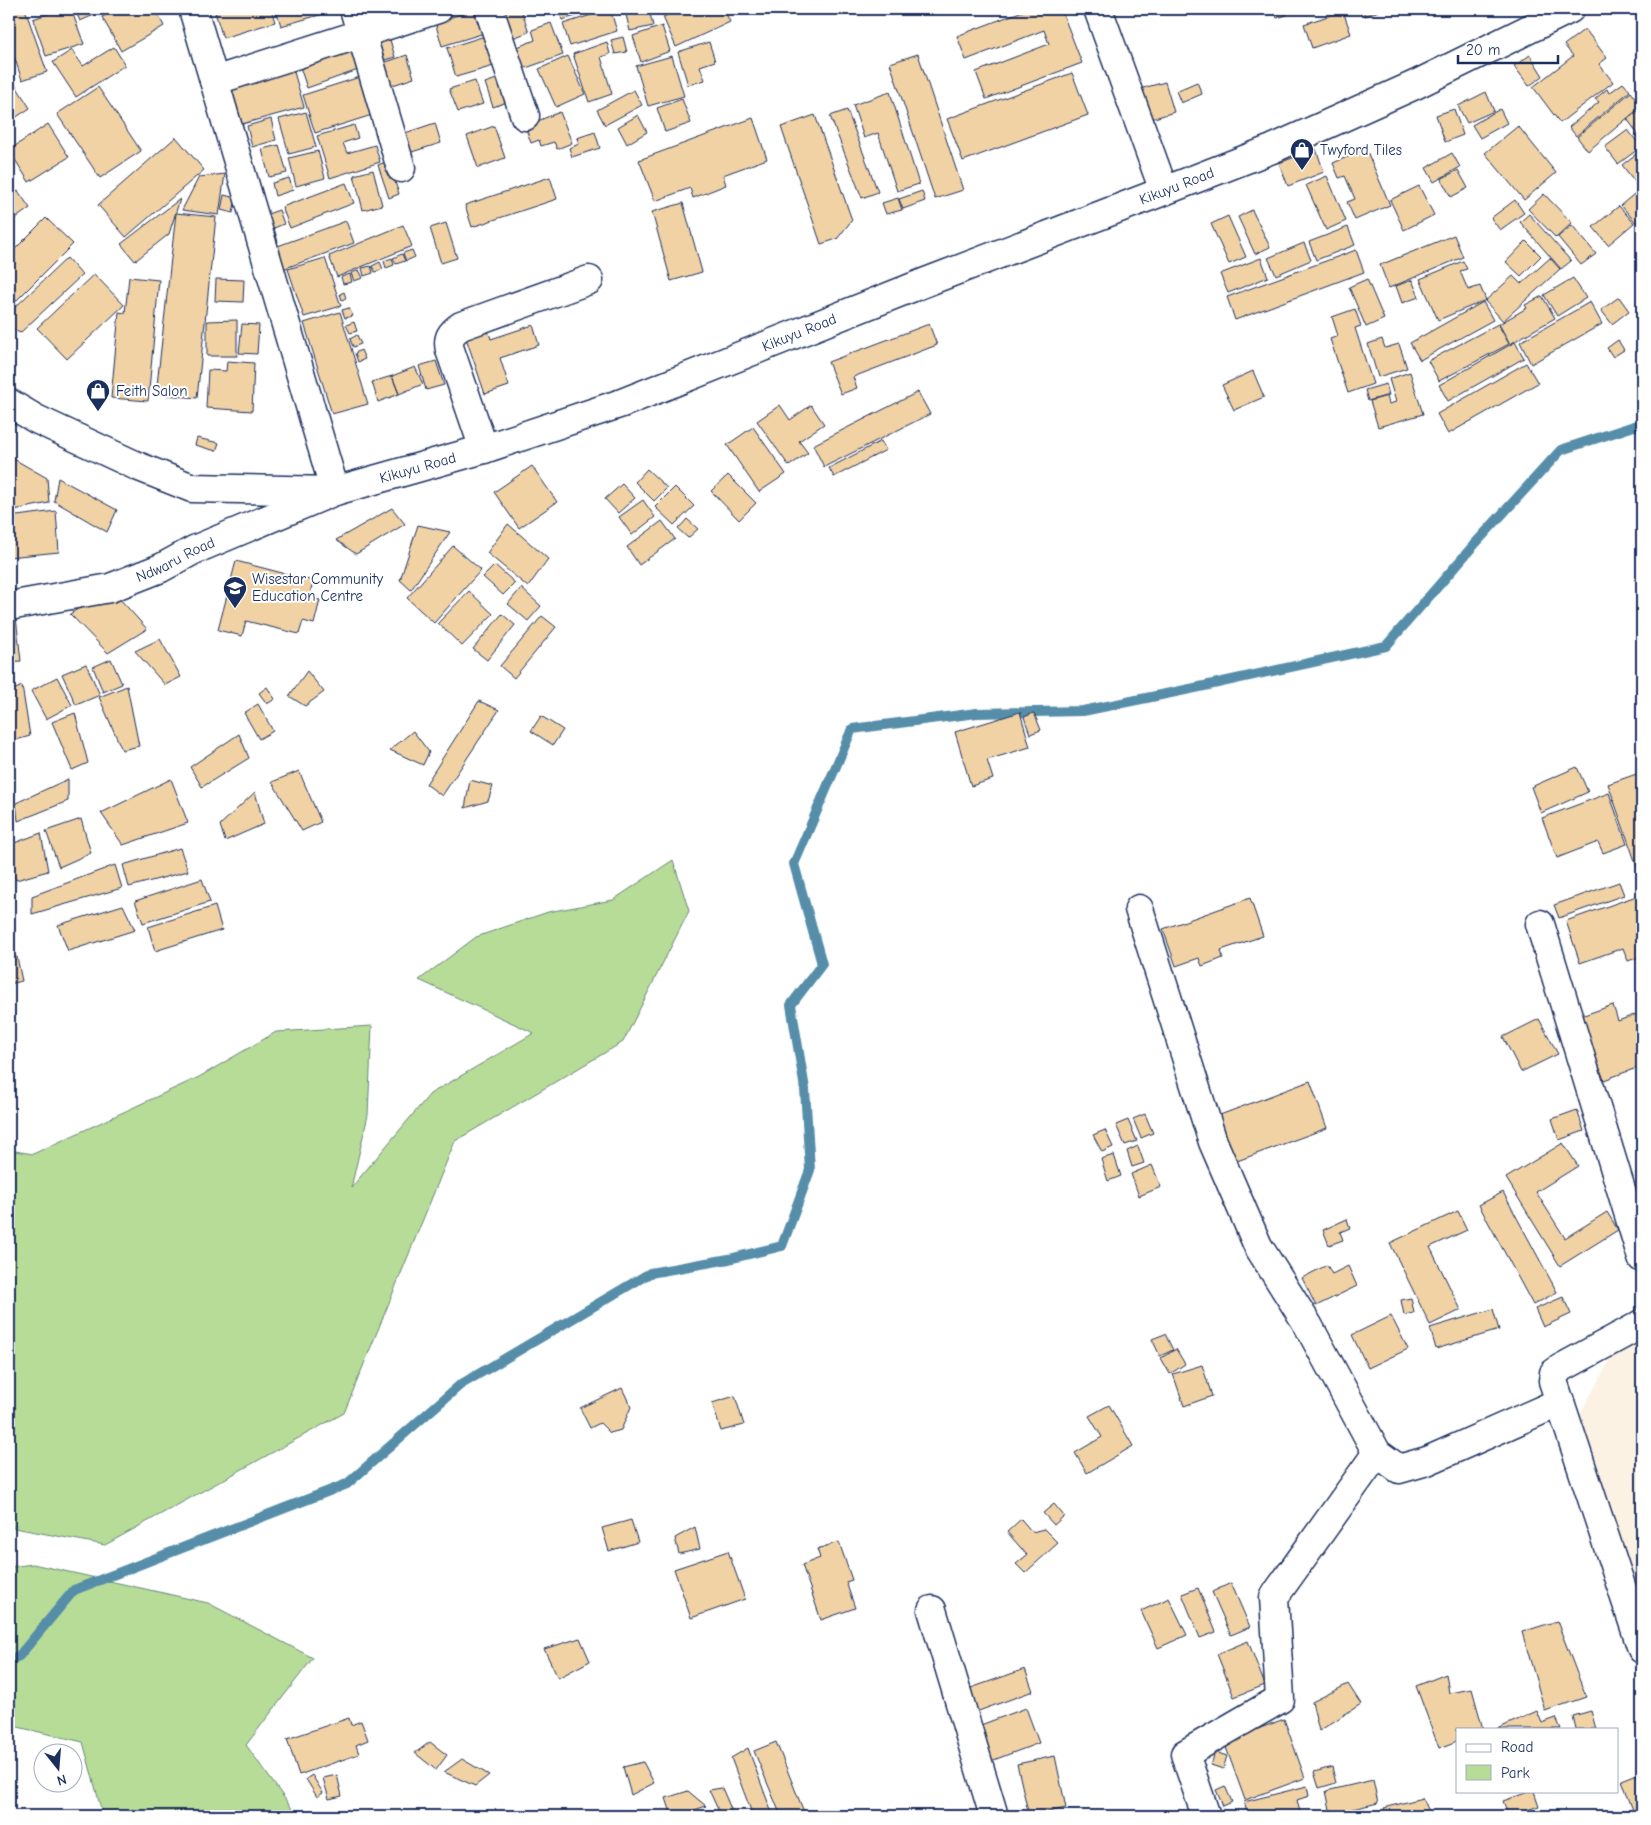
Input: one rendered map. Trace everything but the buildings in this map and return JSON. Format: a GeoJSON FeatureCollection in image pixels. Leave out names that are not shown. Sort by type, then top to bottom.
{"type":"FeatureCollection","features":[{"type":"Feature","properties":{"kind":"street"},"geometry":{"type":"LineString","coordinates":[[193,9],[335,491]]}},
{"type":"Feature","properties":{"kind":"street"},"geometry":{"type":"LineString","coordinates":[[354,9],[401,168]]}},
{"type":"Feature","properties":{"kind":"street"},"geometry":{"type":"LineString","coordinates":[[214,81],[438,9]]}},
{"type":"Feature","properties":{"kind":"street"},"geometry":{"type":"LineString","coordinates":[[489,9],[525,116]]}},
{"type":"Feature","properties":{"kind":"street"},"geometry":{"type":"LineString","coordinates":[[1098,9],[1164,191]]}},
{"type":"Feature","properties":{"kind":"street","name":"Kikuyu Road"},"geometry":{"type":"LineString","coordinates":[[9,403],[36,419],[137,466],[192,488],[335,491],[484,449],[622,403],[926,282],[1272,149],[1417,84],[1570,9]]}},
{"type":"Feature","properties":{"kind":"street"},"geometry":{"type":"LineString","coordinates":[[484,449],[450,350],[449,338],[461,326],[589,280]]}},
{"type":"Feature","properties":{"kind":"street","name":"Ndwaru Road"},"geometry":{"type":"LineString","coordinates":[[9,606],[110,588],[161,568],[194,550],[335,491]]}},
{"type":"Feature","properties":{"kind":"street"},"geometry":{"type":"LineString","coordinates":[[1140,909],[1212,1142],[1258,1246],[1308,1325],[1377,1453],[1399,1469],[1427,1461],[1560,1402]]}},
{"type":"Feature","properties":{"kind":"street"},"geometry":{"type":"LineString","coordinates":[[1540,924],[1642,1258]]}},
{"type":"Feature","properties":{"kind":"street"},"geometry":{"type":"LineString","coordinates":[[1642,1324],[1561,1368],[1554,1373],[1553,1381],[1642,1649]]}},
{"type":"Feature","properties":{"kind":"street"},"geometry":{"type":"LineString","coordinates":[[1206,1816],[1185,1754],[1280,1699],[1274,1597],[1377,1453]]}},
{"type":"Feature","properties":{"kind":"street"},"geometry":{"type":"LineString","coordinates":[[932,1610],[994,1816]]}},
{"type":"Feature","properties":{"kind":"shaded area"},"geometry":{"type":"Polygon","coordinates":[[[1642,1338],[1642,1614],[1577,1419],[1618,1345],[1642,1338]]]}},
{"type":"Feature","properties":{"kind":"green space"},"geometry":{"type":"Polygon","coordinates":[[[673,860],[689,911],[623,1042],[455,1141],[344,1413],[105,1545],[9,1527],[9,1150],[33,1154],[199,1077],[276,1032],[372,1026],[368,1115],[351,1188],[430,1094],[534,1033],[419,980],[476,937],[548,912],[613,900],[673,860]]]}},
{"type":"Feature","properties":{"kind":"green space"},"geometry":{"type":"Polygon","coordinates":[[[33,1564],[208,1603],[313,1658],[246,1745],[293,1810],[293,1816],[103,1816],[83,1742],[9,1725],[9,1567],[33,1564]]]}},
{"type":"Feature","properties":{"kind":"waterway"},"geometry":{"type":"LineString","coordinates":[[9,1660],[19,1656],[74,1590],[347,1484],[460,1385],[650,1273],[729,1259],[782,1246],[810,1170],[805,1089],[791,1005],[822,964],[794,864],[852,729],[977,713],[1083,711],[1386,646],[1473,546],[1561,450],[1634,426],[1642,427]]}},
{"type":"Feature","properties":{"kind":"place","name":"Twyford Tiles"},"geometry":{"type":"Point","coordinates":[1302,171]}},
{"type":"Feature","properties":{"kind":"place","name":"Feith Salon"},"geometry":{"type":"Point","coordinates":[98,412]}},
{"type":"Feature","properties":{"kind":"place","name":"Wisestar Community Education Centre"},"geometry":{"type":"Point","coordinates":[235,609]}}]}
